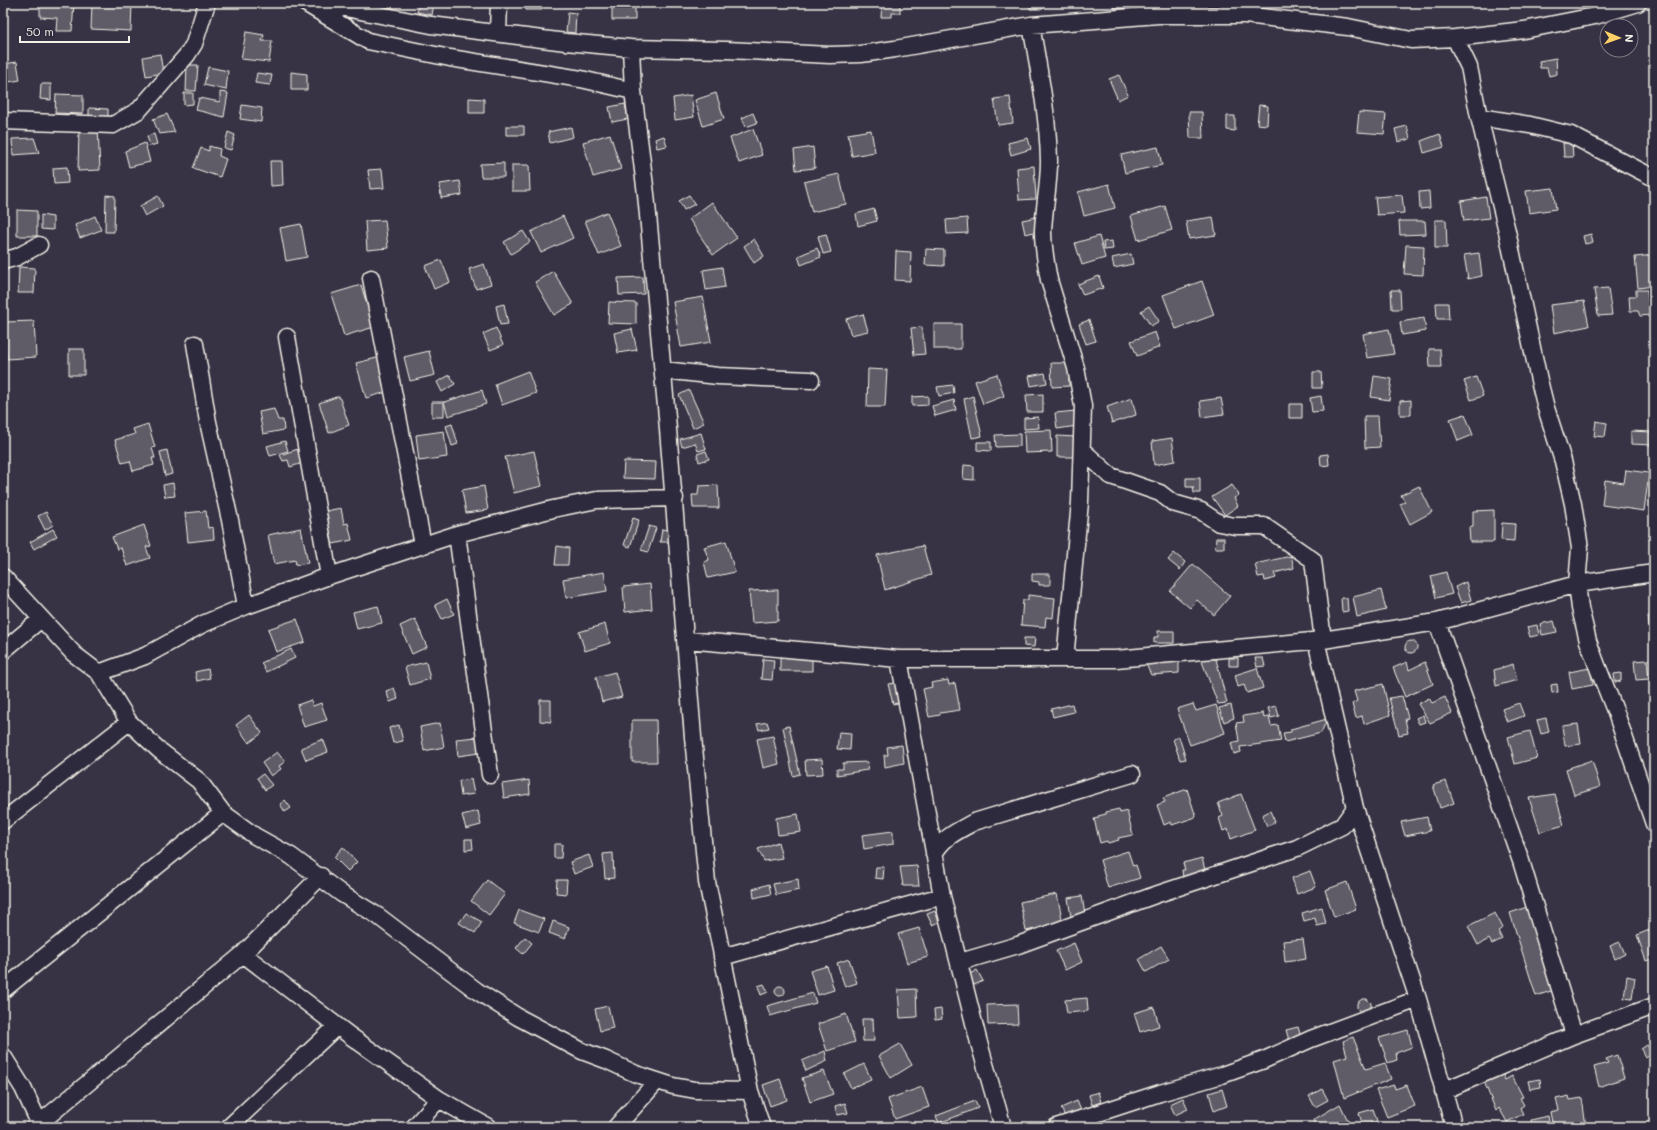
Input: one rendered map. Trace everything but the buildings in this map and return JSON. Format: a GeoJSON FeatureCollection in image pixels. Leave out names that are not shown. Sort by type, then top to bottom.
{"type":"FeatureCollection","features":[{"type":"Feature","properties":{"kind":"street"},"geometry":{"type":"LineString","coordinates":[[3,121],[113,125],[139,110],[187,55],[194,44],[206,3]]}},
{"type":"Feature","properties":{"kind":"street"},"geometry":{"type":"LineString","coordinates":[[305,3],[368,41],[450,58],[581,79],[633,91]]}},
{"type":"Feature","properties":{"kind":"street"},"geometry":{"type":"LineString","coordinates":[[320,3],[431,25],[566,42],[631,48],[726,50],[830,55],[861,54],[1031,26],[1158,15],[1245,15],[1348,27],[1412,40],[1455,38],[1524,30],[1595,16],[1638,3]]}},
{"type":"Feature","properties":{"kind":"street"},"geometry":{"type":"LineString","coordinates":[[498,33],[499,3]]}},
{"type":"Feature","properties":{"kind":"street"},"geometry":{"type":"LineString","coordinates":[[1031,26],[1044,100],[1048,139],[1049,164],[1043,231],[1046,264],[1049,280],[1076,368],[1082,406],[1080,502],[1065,658]]}},
{"type":"Feature","properties":{"kind":"street"},"geometry":{"type":"LineString","coordinates":[[1455,38],[1469,67],[1479,117],[1507,231],[1538,380],[1563,461],[1573,504],[1580,548],[1577,584],[1580,608],[1588,641],[1651,805],[1654,824]]}},
{"type":"Feature","properties":{"kind":"street"},"geometry":{"type":"LineString","coordinates":[[631,48],[633,91],[646,194],[675,498],[694,745],[707,882],[750,1091],[762,1127]]}},
{"type":"Feature","properties":{"kind":"street"},"geometry":{"type":"LineString","coordinates":[[1479,117],[1530,125],[1571,135],[1654,178]]}},
{"type":"Feature","properties":{"kind":"street"},"geometry":{"type":"LineString","coordinates":[[3,261],[17,257],[39,245]]}},
{"type":"Feature","properties":{"kind":"street"},"geometry":{"type":"LineString","coordinates":[[371,278],[423,545]]}},
{"type":"Feature","properties":{"kind":"street"},"geometry":{"type":"LineString","coordinates":[[287,337],[329,576]]}},
{"type":"Feature","properties":{"kind":"street"},"geometry":{"type":"LineString","coordinates":[[195,344],[208,422],[229,512],[246,606]]}},
{"type":"Feature","properties":{"kind":"street"},"geometry":{"type":"LineString","coordinates":[[663,370],[718,376],[811,380]]}},
{"type":"Feature","properties":{"kind":"street"},"geometry":{"type":"LineString","coordinates":[[1082,450],[1111,476],[1160,493],[1173,503],[1201,511],[1219,523],[1235,526],[1264,526],[1313,560],[1319,640],[1355,808],[1418,999],[1454,1127]]}},
{"type":"Feature","properties":{"kind":"street"},"geometry":{"type":"LineString","coordinates":[[99,673],[145,656],[203,624],[246,606],[329,576],[457,534],[553,508],[597,500],[675,498]]}},
{"type":"Feature","properties":{"kind":"street"},"geometry":{"type":"LineString","coordinates":[[457,534],[490,775]]}},
{"type":"Feature","properties":{"kind":"street"},"geometry":{"type":"LineString","coordinates":[[686,640],[899,659],[1116,659],[1319,640],[1437,622],[1577,584],[1654,572]]}},
{"type":"Feature","properties":{"kind":"street"},"geometry":{"type":"LineString","coordinates":[[3,577],[74,654],[99,673],[129,722],[159,750],[199,781],[223,813],[255,836],[291,856],[321,876],[342,894],[378,916],[477,991],[518,1017],[582,1051],[657,1081],[695,1090],[750,1091]]}},
{"type":"Feature","properties":{"kind":"street"},"geometry":{"type":"LineString","coordinates":[[3,651],[41,619]]}},
{"type":"Feature","properties":{"kind":"street"},"geometry":{"type":"LineString","coordinates":[[1437,622],[1521,861],[1574,1035]]}},
{"type":"Feature","properties":{"kind":"street"},"geometry":{"type":"LineString","coordinates":[[899,659],[942,896],[960,962],[979,1043],[1003,1127]]}},
{"type":"Feature","properties":{"kind":"street"},"geometry":{"type":"LineString","coordinates":[[3,821],[129,722]]}},
{"type":"Feature","properties":{"kind":"street"},"geometry":{"type":"LineString","coordinates":[[934,854],[940,844],[953,833],[974,822],[1132,774]]}},
{"type":"Feature","properties":{"kind":"street"},"geometry":{"type":"LineString","coordinates":[[960,962],[1018,945],[1155,895],[1297,848],[1342,826],[1355,808]]}},
{"type":"Feature","properties":{"kind":"street"},"geometry":{"type":"LineString","coordinates":[[3,990],[223,813]]}},
{"type":"Feature","properties":{"kind":"street"},"geometry":{"type":"LineString","coordinates":[[3,1056],[23,1088],[38,1126],[243,954],[321,876]]}},
{"type":"Feature","properties":{"kind":"street"},"geometry":{"type":"LineString","coordinates":[[722,957],[942,896]]}},
{"type":"Feature","properties":{"kind":"street"},"geometry":{"type":"LineString","coordinates":[[243,954],[337,1026],[439,1099],[488,1127]]}},
{"type":"Feature","properties":{"kind":"street"},"geometry":{"type":"LineString","coordinates":[[1056,1127],[1160,1093],[1222,1075],[1418,999]]}},
{"type":"Feature","properties":{"kind":"street"},"geometry":{"type":"LineString","coordinates":[[1443,1091],[1574,1035],[1654,1006]]}},
{"type":"Feature","properties":{"kind":"street"},"geometry":{"type":"LineString","coordinates":[[229,1127],[337,1026]]}},
{"type":"Feature","properties":{"kind":"street"},"geometry":{"type":"LineString","coordinates":[[616,1127],[657,1081]]}},
{"type":"Feature","properties":{"kind":"street"},"geometry":{"type":"LineString","coordinates":[[414,1127],[439,1099]]}}]}
